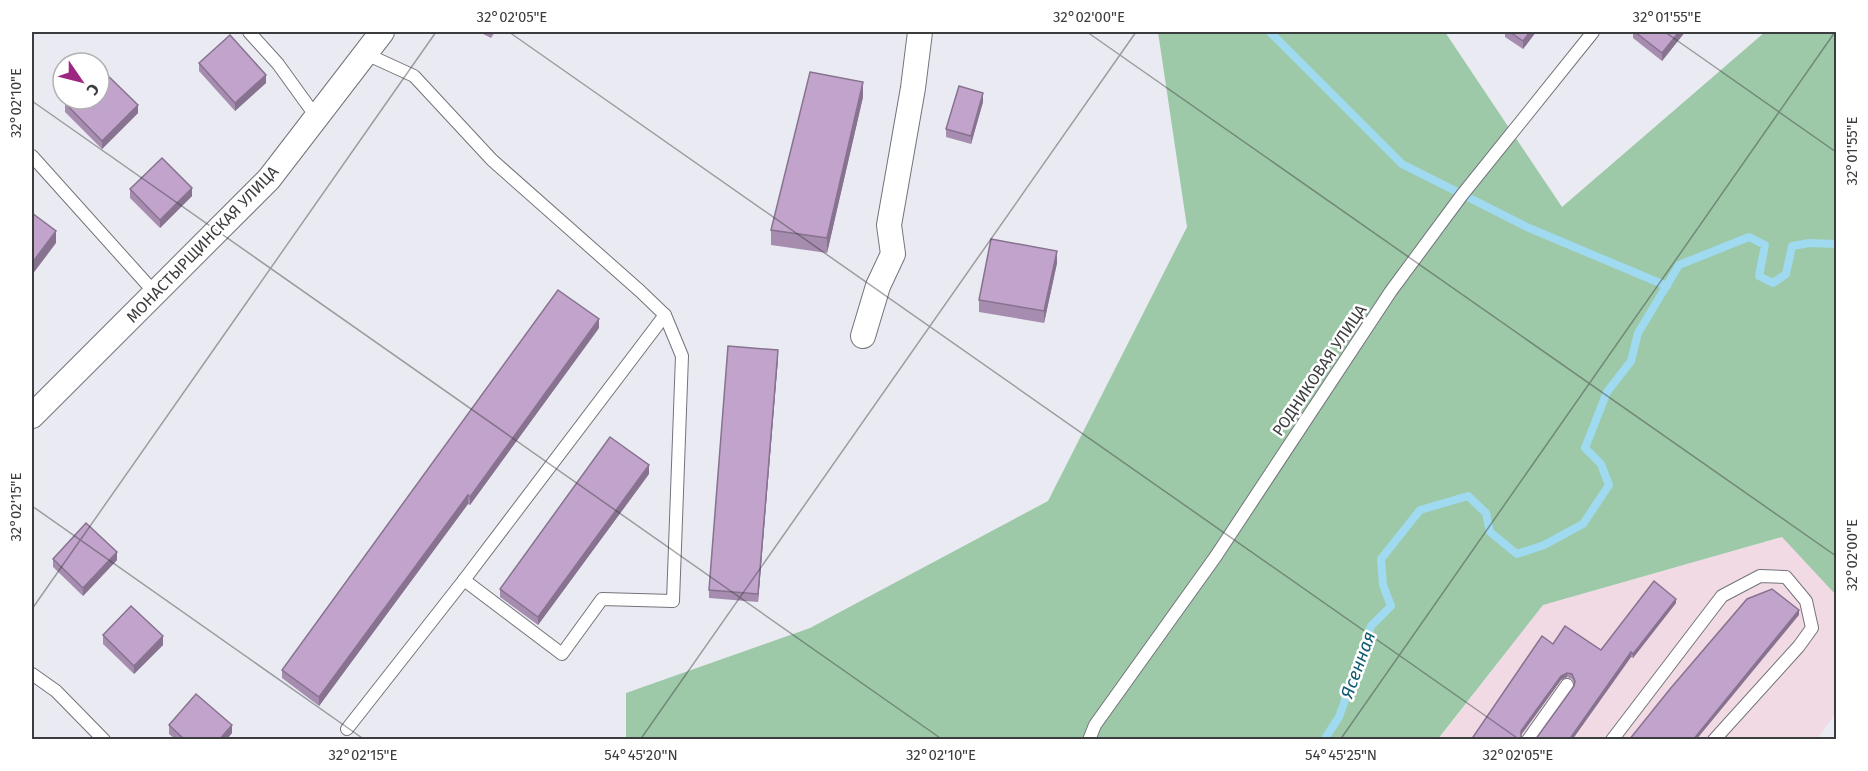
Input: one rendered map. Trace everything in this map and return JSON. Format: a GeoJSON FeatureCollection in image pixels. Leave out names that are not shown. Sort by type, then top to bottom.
{"type":"FeatureCollection","features":[{"type":"Feature","properties":{"kind":"street","name":"МОНАСТЫРЩИНСКАЯ УЛИЦА"},"geometry":{"type":"LineString","coordinates":[[32,417],[268,179],[382,32]]}},
{"type":"Feature","properties":{"kind":"street"},"geometry":{"type":"LineString","coordinates":[[863,336],[878,286],[893,254],[890,225],[920,32]]}},
{"type":"Feature","properties":{"kind":"lane"},"geometry":{"type":"LineString","coordinates":[[249,32],[278,64],[316,118]]}},
{"type":"Feature","properties":{"kind":"lane","name":"РОДНИКОВАЯ УЛИЦА"},"geometry":{"type":"LineString","coordinates":[[1089,740],[1095,725],[1216,556],[1391,291],[1462,195],[1593,32]]}},
{"type":"Feature","properties":{"kind":"lane"},"geometry":{"type":"LineString","coordinates":[[366,54],[414,76],[492,160],[640,291],[664,315],[682,356],[673,600],[602,599],[562,654],[464,580]]}},
{"type":"Feature","properties":{"kind":"lane"},"geometry":{"type":"LineString","coordinates":[[32,156],[155,293]]}},
{"type":"Feature","properties":{"kind":"lane"},"geometry":{"type":"LineString","coordinates":[[347,729],[464,580],[664,315]]}},
{"type":"Feature","properties":{"kind":"lane"},"geometry":{"type":"LineString","coordinates":[[1612,740],[1722,596],[1760,576],[1786,577],[1806,602],[1812,628],[1799,646],[1714,740]]}},
{"type":"Feature","properties":{"kind":"lane"},"geometry":{"type":"LineString","coordinates":[[32,674],[56,691],[104,740]]}},
{"type":"Feature","properties":{"kind":"lane"},"geometry":{"type":"LineString","coordinates":[[1528,740],[1567,685]]}},
{"type":"Feature","properties":{"kind":"shaded area"},"geometry":{"type":"Polygon","coordinates":[[[1783,537],[1836,595],[1836,713],[1817,739],[1438,740],[1543,605],[1783,537]]]}},
{"type":"Feature","properties":{"kind":"green space"},"geometry":{"type":"Polygon","coordinates":[[[1158,32],[1445,32],[1562,207],[1765,32],[1836,32],[1836,595],[1782,537],[1543,605],[1438,739],[626,740],[626,693],[810,628],[1048,501],[1187,227],[1158,32]]]}},
{"type":"Feature","properties":{"kind":"building"},"geometry":{"type":"Polygon","coordinates":[[[1510,32],[1530,32],[1523,41],[1510,32]]]}},
{"type":"Feature","properties":{"kind":"building"},"geometry":{"type":"Polygon","coordinates":[[[1635,32],[1679,32],[1662,53],[1635,32]]]}},
{"type":"Feature","properties":{"kind":"building"},"geometry":{"type":"Polygon","coordinates":[[[230,35],[266,75],[235,103],[199,63],[230,35]]]}},
{"type":"Feature","properties":{"kind":"building"},"geometry":{"type":"Polygon","coordinates":[[[810,72],[863,82],[827,238],[771,230],[810,72]]]}},
{"type":"Feature","properties":{"kind":"building"},"geometry":{"type":"Polygon","coordinates":[[[111,79],[138,105],[102,141],[73,111],[111,111],[111,79]]]}},
{"type":"Feature","properties":{"kind":"building"},"geometry":{"type":"Polygon","coordinates":[[[959,86],[983,93],[971,136],[946,129],[959,86]]]}},
{"type":"Feature","properties":{"kind":"building"},"geometry":{"type":"Polygon","coordinates":[[[162,158],[192,188],[160,220],[130,189],[162,158]]]}},
{"type":"Feature","properties":{"kind":"building"},"geometry":{"type":"Polygon","coordinates":[[[32,213],[56,231],[32,263],[32,213]]]}},
{"type":"Feature","properties":{"kind":"building"},"geometry":{"type":"Polygon","coordinates":[[[991,239],[1057,251],[1044,311],[979,300],[991,239]]]}},
{"type":"Feature","properties":{"kind":"building"},"geometry":{"type":"Polygon","coordinates":[[[558,290],[599,319],[470,497],[468,495],[319,697],[282,670],[558,290]]]}},
{"type":"Feature","properties":{"kind":"building"},"geometry":{"type":"Polygon","coordinates":[[[728,346],[778,350],[758,594],[709,590],[728,346]]]}},
{"type":"Feature","properties":{"kind":"building"},"geometry":{"type":"Polygon","coordinates":[[[610,437],[649,465],[538,617],[500,589],[610,437]]]}},
{"type":"Feature","properties":{"kind":"building"},"geometry":{"type":"Polygon","coordinates":[[[86,523],[117,552],[83,588],[53,559],[86,523]]]}},
{"type":"Feature","properties":{"kind":"building"},"geometry":{"type":"Polygon","coordinates":[[[1654,581],[1676,599],[1633,654],[1631,652],[1569,740],[1535,740],[1574,686],[1575,681],[1572,674],[1567,673],[1561,676],[1521,731],[1521,740],[1471,740],[1542,636],[1553,644],[1565,626],[1601,650],[1654,581]]]}},
{"type":"Feature","properties":{"kind":"building"},"geometry":{"type":"Polygon","coordinates":[[[1772,589],[1799,610],[1693,740],[1629,740],[1747,599],[1772,589]]]}},
{"type":"Feature","properties":{"kind":"building"},"geometry":{"type":"Polygon","coordinates":[[[131,606],[163,636],[134,666],[103,635],[131,606]]]}},
{"type":"Feature","properties":{"kind":"building"},"geometry":{"type":"Polygon","coordinates":[[[196,694],[232,725],[219,740],[185,740],[169,725],[196,694]]]}},
{"type":"Feature","properties":{"kind":"waterway"},"geometry":{"type":"LineString","coordinates":[[1270,32],[1402,164],[1529,228],[1667,286]]}},
{"type":"Feature","properties":{"kind":"waterway","name":"Ясенная"},"geometry":{"type":"LineString","coordinates":[[1324,740],[1339,717],[1371,626],[1391,606],[1383,585],[1381,559],[1420,510],[1468,496],[1486,513],[1490,532],[1517,554],[1544,545],[1583,524],[1609,485],[1601,464],[1585,448],[1607,392],[1631,361],[1638,333],[1679,265],[1749,237],[1765,245],[1759,276],[1773,283],[1786,274],[1792,246],[1809,243],[1836,244]]}}]}
